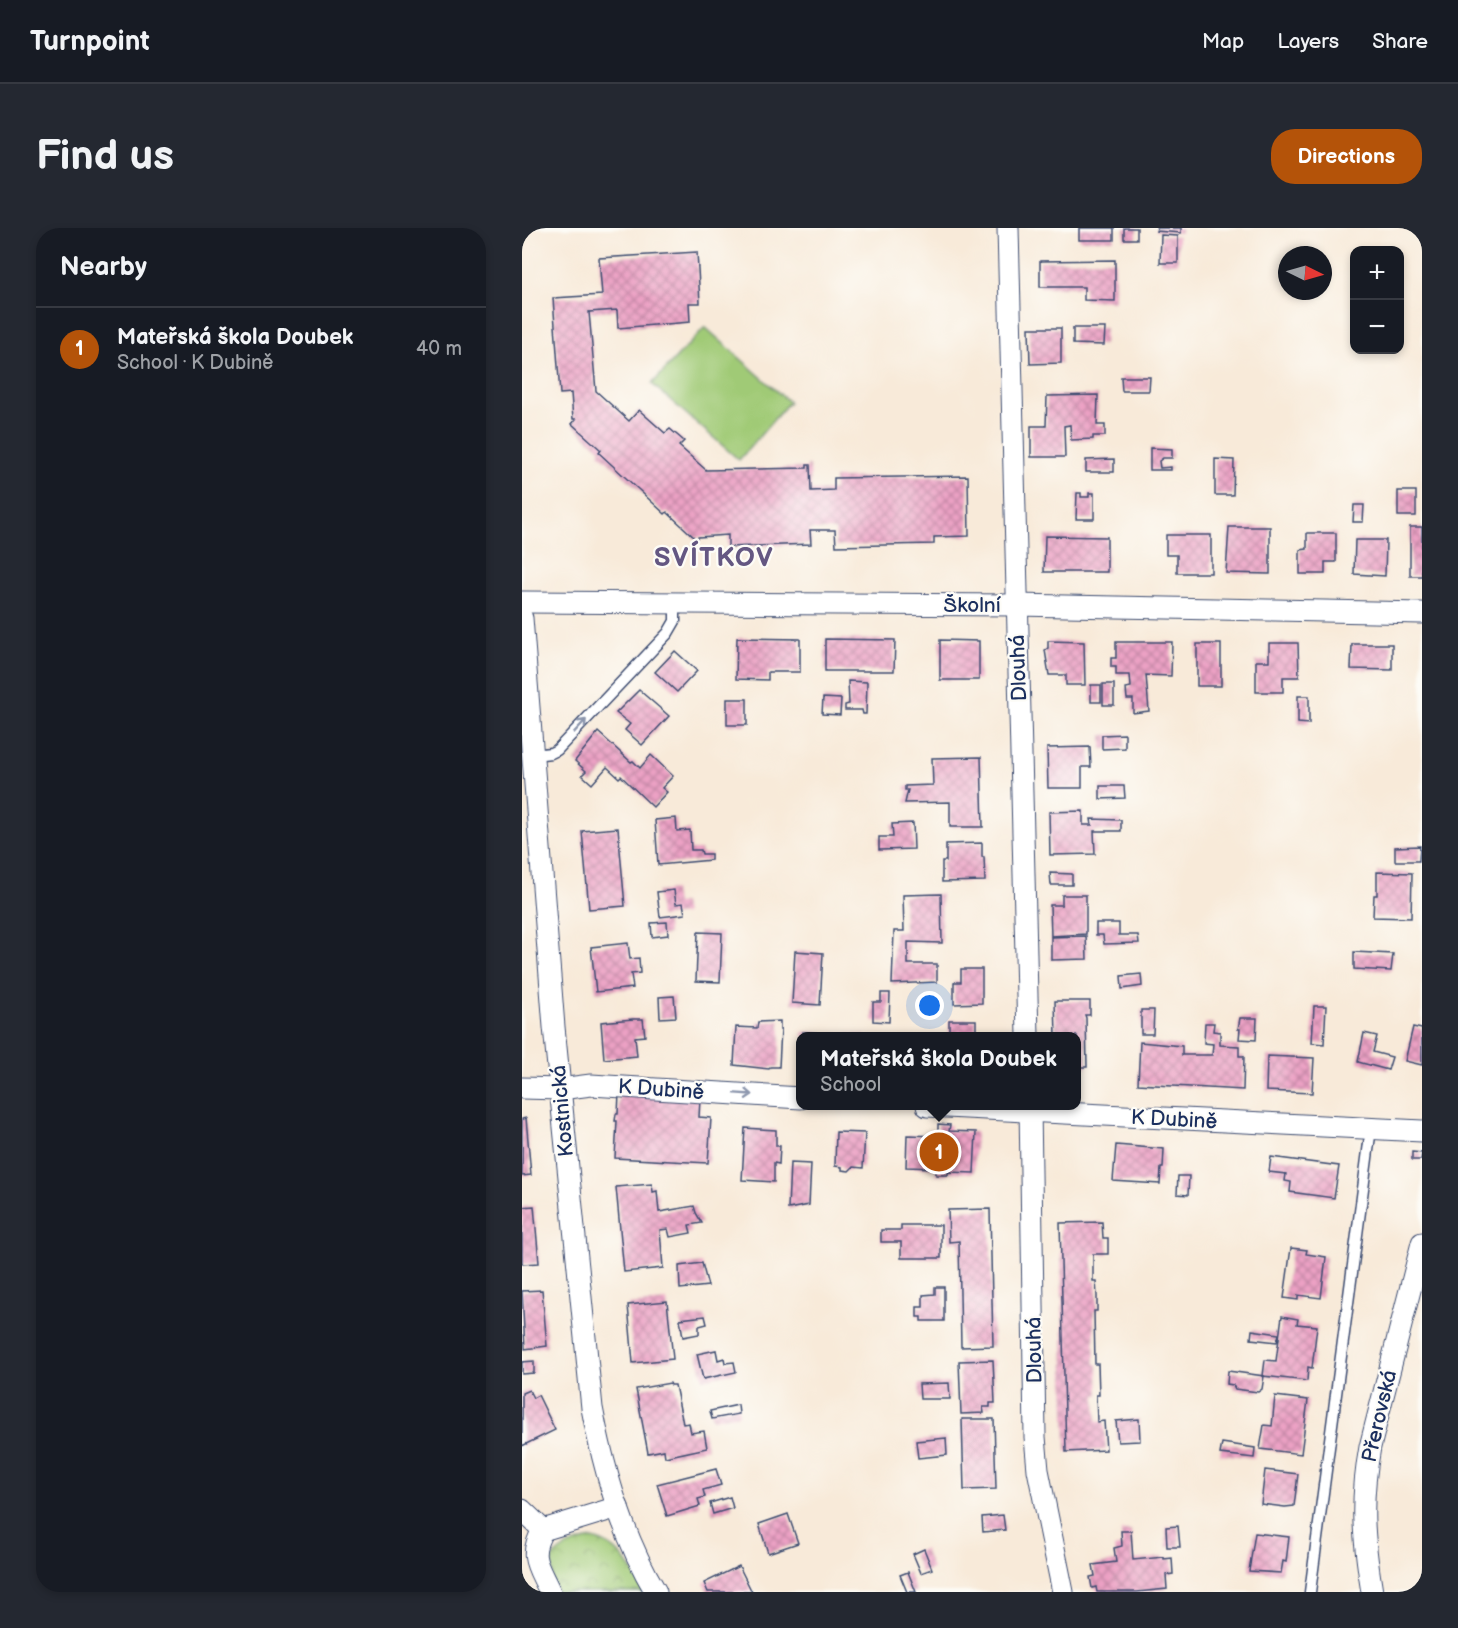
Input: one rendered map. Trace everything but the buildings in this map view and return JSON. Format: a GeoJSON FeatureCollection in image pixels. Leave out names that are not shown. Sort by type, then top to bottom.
{"type":"FeatureCollection","features":[{"type":"Feature","properties":{"kind":"street","name":"Dlouhá"},"geometry":{"type":"LineString","coordinates":[[1008,228],[1028,1032]]}},
{"type":"Feature","properties":{"kind":"street","name":"Školní"},"geometry":{"type":"LineString","coordinates":[[522,602],[1016,605],[1422,613]]}},
{"type":"Feature","properties":{"kind":"street","name":"Kostnická"},"geometry":{"type":"LineString","coordinates":[[522,618],[560,1089],[592,1408],[599,1442],[618,1507],[632,1545],[656,1592]]}},
{"type":"Feature","properties":{"kind":"street","name":"K Dubině"},"geometry":{"type":"LineString","coordinates":[[522,1088],[560,1089],[591,1085],[796,1098]]}},
{"type":"Feature","properties":{"kind":"street","name":"Dlouhá"},"geometry":{"type":"LineString","coordinates":[[1030,1110],[1035,1437],[1040,1481],[1063,1592]]}},
{"type":"Feature","properties":{"kind":"street","name":"K Dubině"},"geometry":{"type":"LineString","coordinates":[[1048,1110],[1422,1131]]}},
{"type":"Feature","properties":{"kind":"street","name":"Přerovská"},"geometry":{"type":"LineString","coordinates":[[1372,1592],[1363,1526],[1365,1476],[1370,1447],[1422,1243]]}},
{"type":"Feature","properties":{"kind":"street"},"geometry":{"type":"LineString","coordinates":[[550,1592],[535,1559],[534,1550],[543,1530],[618,1507]]}},
{"type":"Feature","properties":{"kind":"street"},"geometry":{"type":"LineString","coordinates":[[522,1510],[543,1530]]}},
{"type":"Feature","properties":{"kind":"lane"},"geometry":{"type":"LineString","coordinates":[[533,756],[557,750],[668,633],[675,621],[675,603]]}},
{"type":"Feature","properties":{"kind":"lane"},"geometry":{"type":"LineString","coordinates":[[1310,1592],[1371,1128]]}},
{"type":"Feature","properties":{"kind":"green space"},"geometry":{"type":"Polygon","coordinates":[[[705,327],[789,402],[739,460],[652,384],[705,327]]]}},
{"type":"Feature","properties":{"kind":"green space"},"geometry":{"type":"Polygon","coordinates":[[[593,1539],[612,1547],[625,1559],[645,1592],[557,1592],[552,1581],[552,1558],[570,1545],[593,1539]]]}},
{"type":"Feature","properties":{"kind":"place","name":"Mateřská škola Doubek"},"geometry":{"type":"Point","coordinates":[939,1152]}},
{"type":"Feature","properties":{"kind":"district","name":"SVÍTKOV"},"geometry":{"type":"Point","coordinates":[714,557]}}]}
